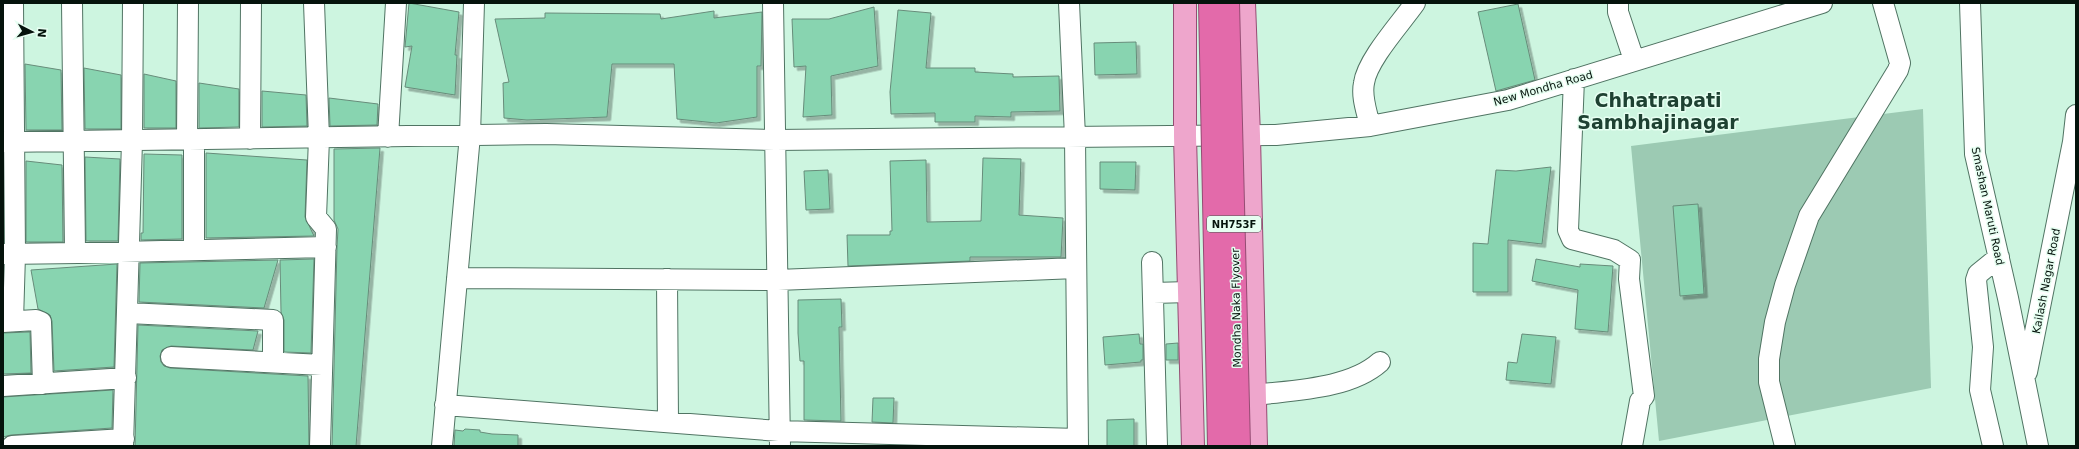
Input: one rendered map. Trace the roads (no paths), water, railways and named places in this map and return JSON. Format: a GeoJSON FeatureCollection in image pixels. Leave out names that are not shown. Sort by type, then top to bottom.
{"type":"FeatureCollection","features":[{"type":"Feature","properties":{"kind":"highway","name":"Mondha Naka Flyover"},"geometry":{"type":"LineString","coordinates":[[1210,3],[1219,446]]}},
{"type":"Feature","properties":{"kind":"highway","name":"Mondha Naka Flyover"},"geometry":{"type":"LineString","coordinates":[[1228,3],[1239,446]]}},
{"type":"Feature","properties":{"kind":"main road"},"geometry":{"type":"LineString","coordinates":[[1185,3],[1185,136],[1193,446]]}},
{"type":"Feature","properties":{"kind":"main road"},"geometry":{"type":"LineString","coordinates":[[1244,3],[1249,136],[1256,446]]}},
{"type":"Feature","properties":{"kind":"street"},"geometry":{"type":"LineString","coordinates":[[13,3],[8,142],[8,321],[36,320],[41,322],[43,384]]}},
{"type":"Feature","properties":{"kind":"street"},"geometry":{"type":"LineString","coordinates":[[72,3],[74,245],[75,250],[78,253]]}},
{"type":"Feature","properties":{"kind":"street"},"geometry":{"type":"LineString","coordinates":[[12,446],[123,443],[132,140],[133,3]]}},
{"type":"Feature","properties":{"kind":"street"},"geometry":{"type":"LineString","coordinates":[[188,3],[194,250]]}},
{"type":"Feature","properties":{"kind":"street"},"geometry":{"type":"LineString","coordinates":[[250,139],[251,3]]}},
{"type":"Feature","properties":{"kind":"street"},"geometry":{"type":"LineString","coordinates":[[314,3],[319,138],[316,217],[326,229],[320,446]]}},
{"type":"Feature","properties":{"kind":"street"},"geometry":{"type":"LineString","coordinates":[[388,137],[396,3]]}},
{"type":"Feature","properties":{"kind":"street"},"geometry":{"type":"LineString","coordinates":[[442,446],[470,135],[474,3]]}},
{"type":"Feature","properties":{"kind":"street"},"geometry":{"type":"LineString","coordinates":[[773,3],[780,438]]}},
{"type":"Feature","properties":{"kind":"street"},"geometry":{"type":"LineString","coordinates":[[445,405],[668,422],[780,438],[1078,443],[1075,137],[1069,3]]}},
{"type":"Feature","properties":{"kind":"street"},"geometry":{"type":"LineString","coordinates":[[1370,126],[1364,99],[1363,84],[1367,69],[1415,3]]}},
{"type":"Feature","properties":{"kind":"street"},"geometry":{"type":"LineString","coordinates":[[1618,3],[1618,12],[1634,60]]}},
{"type":"Feature","properties":{"kind":"street"},"geometry":{"type":"LineString","coordinates":[[1784,446],[1769,382],[1768,359],[1775,322],[1785,285],[1809,216],[1898,70],[1900,63],[1883,3]]}},
{"type":"Feature","properties":{"kind":"street","name":"Smashan Maruti Road"},"geometry":{"type":"LineString","coordinates":[[1970,3],[1975,154],[1999,257],[2025,382]]}},
{"type":"Feature","properties":{"kind":"street","name":"New Mondha Road"},"geometry":{"type":"LineString","coordinates":[[8,142],[546,134],[775,140],[1249,136],[1370,126],[1508,100],[1814,4]]}},
{"type":"Feature","properties":{"kind":"street"},"geometry":{"type":"LineString","coordinates":[[1574,79],[1568,230],[1572,239],[1614,250],[1630,260],[1629,279],[1644,396],[1640,401],[1632,446]]}},
{"type":"Feature","properties":{"kind":"street","name":"Kailash Nagar Road"},"geometry":{"type":"LineString","coordinates":[[2038,446],[2025,382],[2073,142],[2076,115]]}},
{"type":"Feature","properties":{"kind":"street"},"geometry":{"type":"LineString","coordinates":[[9,255],[326,247]]}},
{"type":"Feature","properties":{"kind":"street"},"geometry":{"type":"LineString","coordinates":[[1993,446],[1980,390],[1983,347],[1976,280],[1978,274],[1999,257]]}},
{"type":"Feature","properties":{"kind":"street"},"geometry":{"type":"LineString","coordinates":[[1152,262],[1157,446]]}},
{"type":"Feature","properties":{"kind":"street"},"geometry":{"type":"LineString","coordinates":[[457,278],[778,280],[1076,268]]}},
{"type":"Feature","properties":{"kind":"street"},"geometry":{"type":"LineString","coordinates":[[667,279],[668,422]]}},
{"type":"Feature","properties":{"kind":"street"},"geometry":{"type":"LineString","coordinates":[[1153,293],[1189,292]]}},
{"type":"Feature","properties":{"kind":"street"},"geometry":{"type":"LineString","coordinates":[[128,313],[273,320],[273,362]]}},
{"type":"Feature","properties":{"kind":"street"},"geometry":{"type":"LineString","coordinates":[[171,356],[322,365]]}},
{"type":"Feature","properties":{"kind":"street"},"geometry":{"type":"LineString","coordinates":[[1255,395],[1314,388],[1354,378],[1371,370],[1380,362]]}},
{"type":"Feature","properties":{"kind":"street"},"geometry":{"type":"LineString","coordinates":[[3,386],[126,378]]}},
{"type":"Feature","properties":{"kind":"district","name":"Chhatrapati Sambhajinagar"},"geometry":{"type":"Point","coordinates":[1658,111]}}]}
